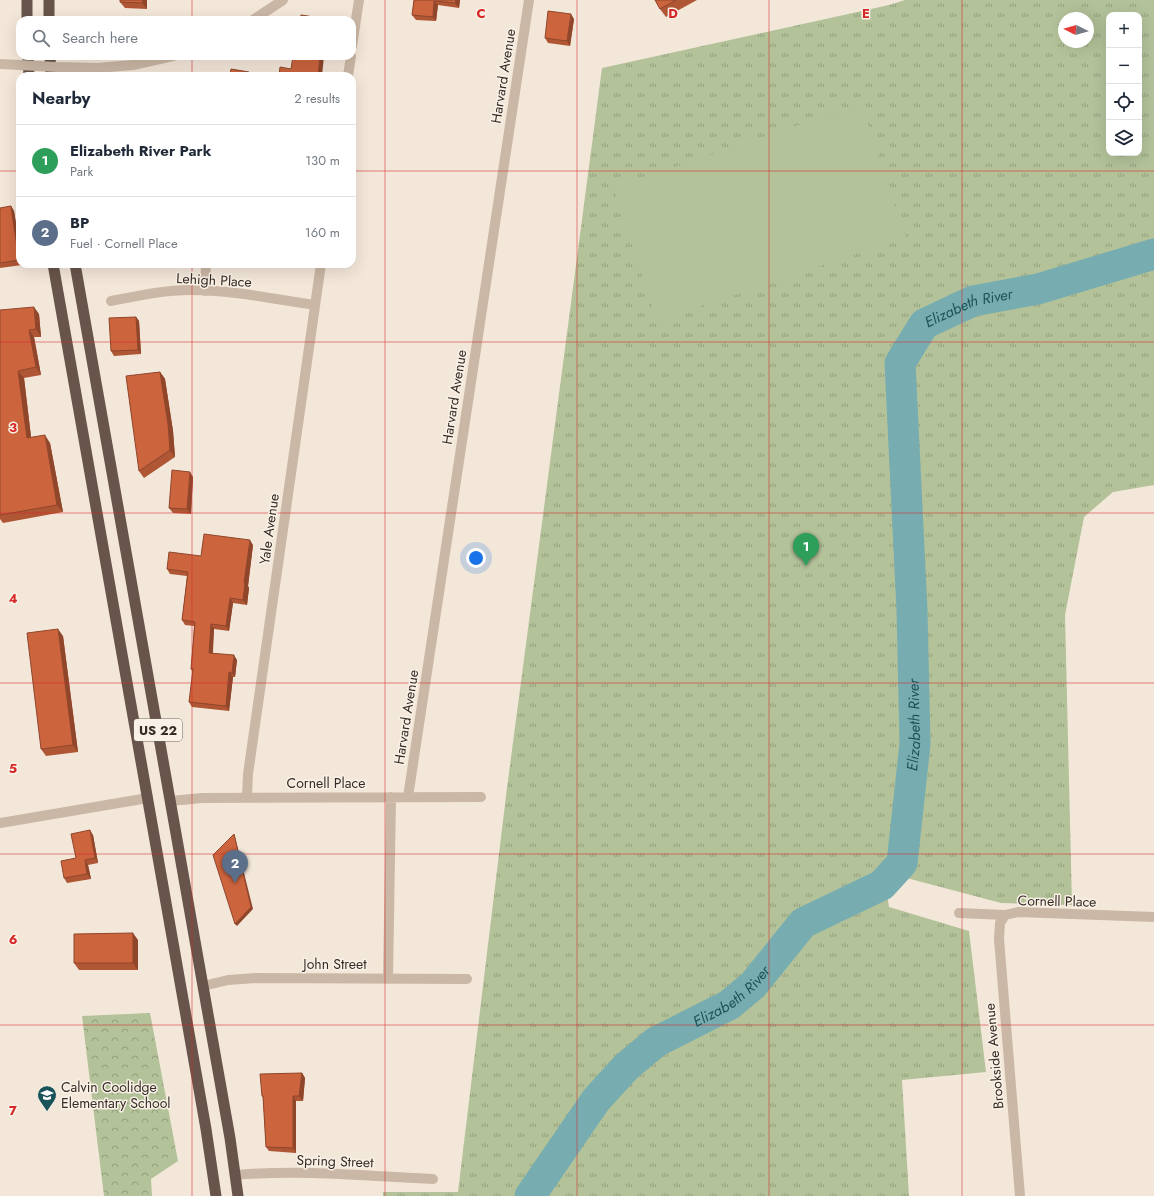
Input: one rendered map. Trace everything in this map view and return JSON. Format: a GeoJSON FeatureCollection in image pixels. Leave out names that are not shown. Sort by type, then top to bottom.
{"type":"FeatureCollection","features":[{"type":"Feature","properties":{"kind":"highway"},"geometry":{"type":"LineString","coordinates":[[26,0],[27,16]]}},
{"type":"Feature","properties":{"kind":"highway"},"geometry":{"type":"LineString","coordinates":[[49,0],[49,16]]}},
{"type":"Feature","properties":{"kind":"highway"},"geometry":{"type":"LineString","coordinates":[[28,60],[28,72]]}},
{"type":"Feature","properties":{"kind":"highway"},"geometry":{"type":"LineString","coordinates":[[50,60],[51,72]]}},
{"type":"Feature","properties":{"kind":"highway","name":"US 22"},"geometry":{"type":"LineString","coordinates":[[54,268],[206,1129],[216,1196]]}},
{"type":"Feature","properties":{"kind":"highway","name":"US 22"},"geometry":{"type":"LineString","coordinates":[[76,268],[203,986],[236,1175],[238,1196]]}},
{"type":"Feature","properties":{"kind":"street"},"geometry":{"type":"LineString","coordinates":[[260,16],[283,0]]}},
{"type":"Feature","properties":{"kind":"street"},"geometry":{"type":"LineString","coordinates":[[356,16],[358,0]]}},
{"type":"Feature","properties":{"kind":"street","name":"Harvard Avenue"},"geometry":{"type":"LineString","coordinates":[[408,797],[528,0]]}},
{"type":"Feature","properties":{"kind":"street"},"geometry":{"type":"LineString","coordinates":[[0,64],[97,68],[133,65],[155,60]]}},
{"type":"Feature","properties":{"kind":"street"},"geometry":{"type":"LineString","coordinates":[[349,72],[350,60]]}},
{"type":"Feature","properties":{"kind":"street"},"geometry":{"type":"LineString","coordinates":[[205,291],[206,268]]}},
{"type":"Feature","properties":{"kind":"street","name":"Yale Avenue"},"geometry":{"type":"LineString","coordinates":[[247,797],[248,774],[320,268]]}},
{"type":"Feature","properties":{"kind":"street","name":"Lehigh Place"},"geometry":{"type":"LineString","coordinates":[[111,301],[159,292],[190,290],[242,295],[315,305]]}},
{"type":"Feature","properties":{"kind":"street","name":"Cornell Place"},"geometry":{"type":"LineString","coordinates":[[170,801],[202,798],[247,797],[481,797]]}},
{"type":"Feature","properties":{"kind":"street"},"geometry":{"type":"LineString","coordinates":[[388,978],[391,797]]}},
{"type":"Feature","properties":{"kind":"street"},"geometry":{"type":"LineString","coordinates":[[0,823],[148,798]]}},
{"type":"Feature","properties":{"kind":"street","name":"Cornell Place"},"geometry":{"type":"LineString","coordinates":[[959,913],[1005,915],[1018,912],[1154,917]]}},
{"type":"Feature","properties":{"kind":"street","name":"Brookside Avenue"},"geometry":{"type":"LineString","coordinates":[[1005,915],[1000,923],[999,939],[1020,1196]]}},
{"type":"Feature","properties":{"kind":"street","name":"John Street"},"geometry":{"type":"LineString","coordinates":[[203,986],[228,980],[243,979],[467,979]]}},
{"type":"Feature","properties":{"kind":"street","name":"Spring Street"},"geometry":{"type":"LineString","coordinates":[[236,1175],[278,1173],[433,1179]]}},
{"type":"Feature","properties":{"kind":"green space"},"geometry":{"type":"Polygon","coordinates":[[[905,0],[1154,0],[1154,485],[1113,492],[1084,517],[1065,615],[1072,905],[1001,903],[884,872],[889,907],[969,931],[986,1072],[902,1080],[909,1196],[383,1196],[383,1192],[458,1192],[507,788],[602,68],[889,5],[905,0]]]}},
{"type":"Feature","properties":{"kind":"green space"},"geometry":{"type":"Polygon","coordinates":[[[861,104],[906,237],[657,321],[613,188],[861,104]]]}},
{"type":"Feature","properties":{"kind":"green space"},"geometry":{"type":"Polygon","coordinates":[[[150,1013],[178,1161],[151,1179],[152,1196],[104,1196],[82,1016],[150,1013]]]}},
{"type":"Feature","properties":{"kind":"building"},"geometry":{"type":"Polygon","coordinates":[[[120,0],[143,0],[142,3],[120,2],[120,0]]]}},
{"type":"Feature","properties":{"kind":"building"},"geometry":{"type":"Polygon","coordinates":[[[414,0],[456,0],[455,3],[434,1],[433,17],[412,15],[414,0]]]}},
{"type":"Feature","properties":{"kind":"building"},"geometry":{"type":"Polygon","coordinates":[[[655,0],[676,0],[660,9],[655,0]]]}},
{"type":"Feature","properties":{"kind":"building"},"geometry":{"type":"Polygon","coordinates":[[[548,11],[571,14],[567,41],[545,38],[548,11]]]}},
{"type":"Feature","properties":{"kind":"building"},"geometry":{"type":"Polygon","coordinates":[[[292,60],[320,60],[318,72],[279,72],[280,67],[291,69],[292,60]]]}},
{"type":"Feature","properties":{"kind":"building"},"geometry":{"type":"Polygon","coordinates":[[[231,69],[249,72],[231,72],[231,69]]]}},
{"type":"Feature","properties":{"kind":"building"},"geometry":{"type":"Polygon","coordinates":[[[11,206],[16,240],[16,260],[0,263],[0,208],[11,206]]]}},
{"type":"Feature","properties":{"kind":"building"},"geometry":{"type":"Polygon","coordinates":[[[34,307],[36,329],[29,330],[36,367],[18,371],[27,438],[45,435],[57,505],[0,515],[0,310],[34,307]]]}},
{"type":"Feature","properties":{"kind":"building"},"geometry":{"type":"Polygon","coordinates":[[[136,317],[138,350],[111,351],[109,318],[136,317]]]}},
{"type":"Feature","properties":{"kind":"building"},"geometry":{"type":"Polygon","coordinates":[[[160,372],[168,424],[170,450],[139,471],[126,376],[160,372]]]}},
{"type":"Feature","properties":{"kind":"building"},"geometry":{"type":"Polygon","coordinates":[[[172,470],[190,472],[187,509],[169,508],[172,470]]]}},
{"type":"Feature","properties":{"kind":"building"},"geometry":{"type":"Polygon","coordinates":[[[204,534],[250,540],[243,600],[230,598],[226,626],[211,624],[209,653],[234,655],[232,673],[229,672],[226,706],[189,702],[193,669],[191,669],[195,622],[182,620],[188,572],[167,569],[169,552],[201,556],[204,534]]]}},
{"type":"Feature","properties":{"kind":"building"},"geometry":{"type":"Polygon","coordinates":[[[58,629],[73,745],[41,749],[27,633],[58,629]]]}},
{"type":"Feature","properties":{"kind":"building"},"geometry":{"type":"Polygon","coordinates":[[[90,830],[95,858],[85,860],[87,874],[64,878],[61,861],[76,858],[71,834],[90,830]]]}},
{"type":"Feature","properties":{"kind":"building"},"geometry":{"type":"Polygon","coordinates":[[[234,834],[251,907],[235,924],[213,855],[234,834]]]}},
{"type":"Feature","properties":{"kind":"building"},"geometry":{"type":"Polygon","coordinates":[[[133,933],[133,963],[74,963],[74,934],[133,933]]]}},
{"type":"Feature","properties":{"kind":"building"},"geometry":{"type":"Polygon","coordinates":[[[302,1073],[299,1096],[293,1096],[293,1148],[266,1147],[260,1074],[302,1073]]]}},
{"type":"Feature","properties":{"kind":"waterway","name":"Elizabeth River"},"geometry":{"type":"LineString","coordinates":[[530,1196],[596,1100],[626,1067],[656,1042],[729,1005],[753,985],[803,923],[882,885],[902,863],[915,744],[912,610],[900,363],[924,324],[973,301],[1038,289],[1154,254]]}},
{"type":"Feature","properties":{"kind":"place","name":"Elizabeth River Park"},"geometry":{"type":"Point","coordinates":[806,566]}},
{"type":"Feature","properties":{"kind":"place","name":"BP"},"geometry":{"type":"Point","coordinates":[235,883]}},
{"type":"Feature","properties":{"kind":"place","name":"Calvin Coolidge Elementary School"},"geometry":{"type":"Point","coordinates":[47,1112]}}]}
